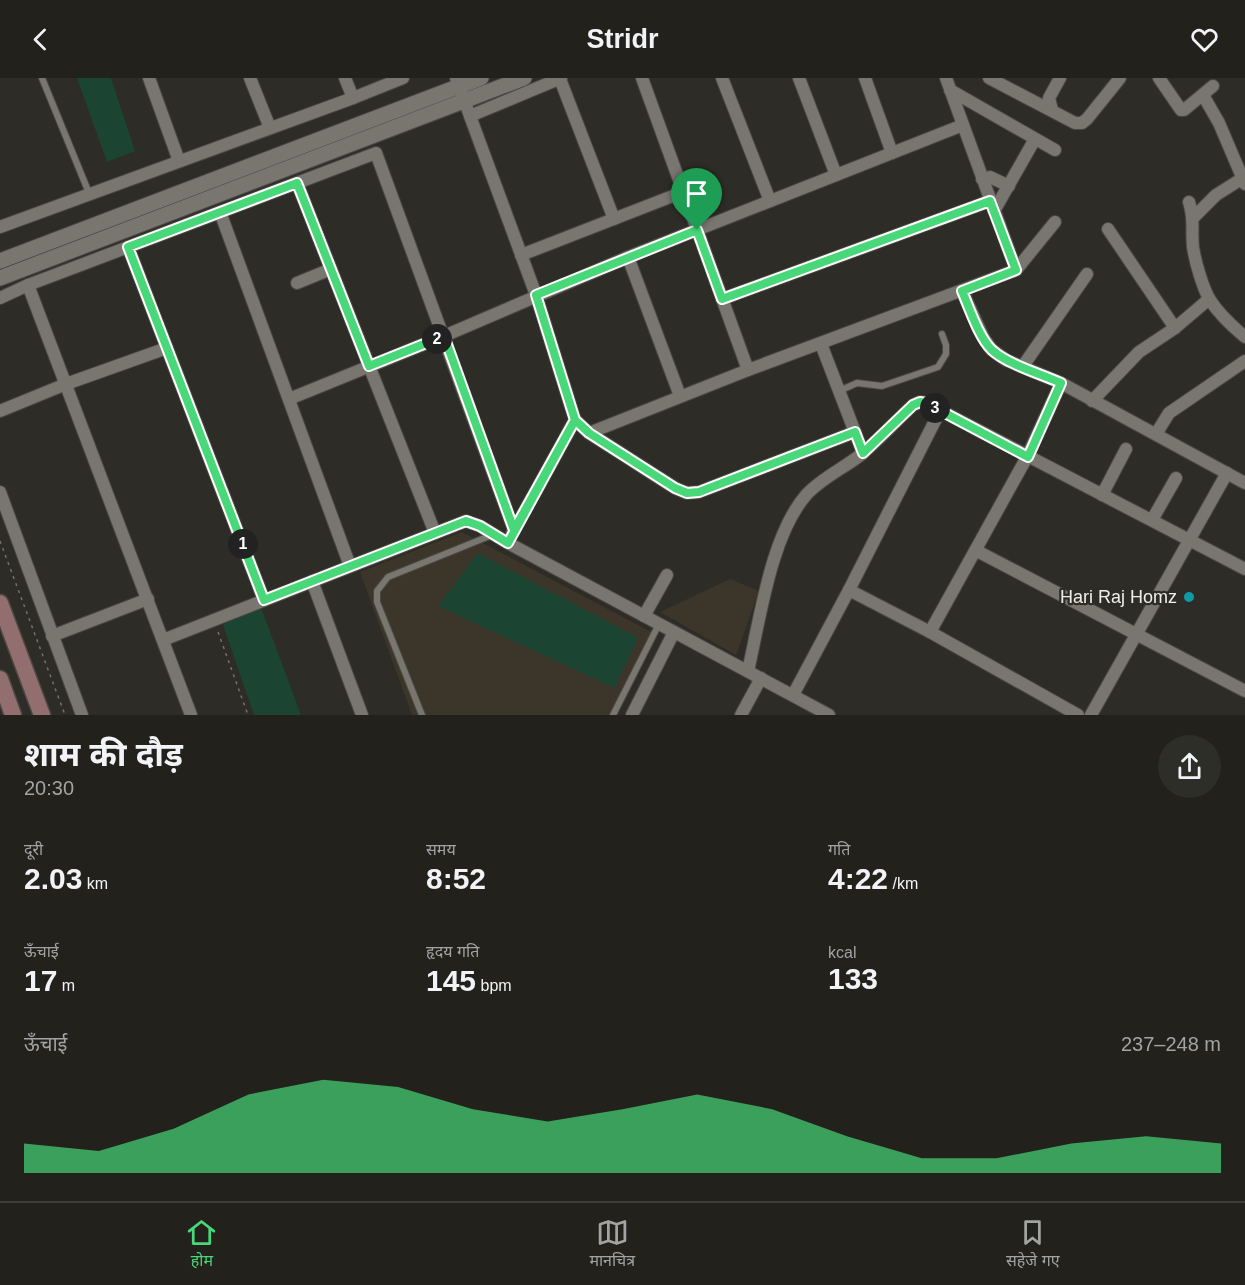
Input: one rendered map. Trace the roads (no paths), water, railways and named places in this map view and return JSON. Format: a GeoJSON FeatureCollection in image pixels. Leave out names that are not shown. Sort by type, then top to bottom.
{"type":"FeatureCollection","features":[{"type":"Feature","properties":{"kind":"main road"},"geometry":{"type":"LineString","coordinates":[[0,603],[42,715]]}},
{"type":"Feature","properties":{"kind":"main road"},"geometry":{"type":"LineString","coordinates":[[0,679],[13,715]]}},
{"type":"Feature","properties":{"kind":"street"},"geometry":{"type":"LineString","coordinates":[[149,78],[179,161]]}},
{"type":"Feature","properties":{"kind":"street"},"geometry":{"type":"LineString","coordinates":[[250,78],[270,128]]}},
{"type":"Feature","properties":{"kind":"street"},"geometry":{"type":"LineString","coordinates":[[345,78],[353,99]]}},
{"type":"Feature","properties":{"kind":"street"},"geometry":{"type":"LineString","coordinates":[[0,225],[353,99],[403,78]]}},
{"type":"Feature","properties":{"kind":"street"},"geometry":{"type":"LineString","coordinates":[[0,261],[458,82],[481,78]]}},
{"type":"Feature","properties":{"kind":"street"},"geometry":{"type":"LineString","coordinates":[[468,109],[524,78]]}},
{"type":"Feature","properties":{"kind":"street"},"geometry":{"type":"LineString","coordinates":[[0,278],[468,109],[561,78],[614,219]]}},
{"type":"Feature","properties":{"kind":"street"},"geometry":{"type":"LineString","coordinates":[[642,78],[748,370]]}},
{"type":"Feature","properties":{"kind":"street"},"geometry":{"type":"LineString","coordinates":[[722,78],[770,201]]}},
{"type":"Feature","properties":{"kind":"street"},"geometry":{"type":"LineString","coordinates":[[799,78],[836,175]]}},
{"type":"Feature","properties":{"kind":"street"},"geometry":{"type":"LineString","coordinates":[[865,78],[892,153]]}},
{"type":"Feature","properties":{"kind":"street"},"geometry":{"type":"LineString","coordinates":[[989,78],[1076,123],[1087,120],[1120,78]]}},
{"type":"Feature","properties":{"kind":"street"},"geometry":{"type":"LineString","coordinates":[[1052,110],[1049,98],[1060,78]]}},
{"type":"Feature","properties":{"kind":"street"},"geometry":{"type":"LineString","coordinates":[[1159,78],[1181,110],[1208,91],[1244,181],[1232,183],[1210,200],[1194,217]]}},
{"type":"Feature","properties":{"kind":"street"},"geometry":{"type":"LineString","coordinates":[[458,82],[536,295],[575,420],[589,433],[675,488],[687,493],[699,492],[855,432]]}},
{"type":"Feature","properties":{"kind":"street"},"geometry":{"type":"LineString","coordinates":[[948,84],[1016,270]]}},
{"type":"Feature","properties":{"kind":"street"},"geometry":{"type":"LineString","coordinates":[[948,84],[1055,150]]}},
{"type":"Feature","properties":{"kind":"street"},"geometry":{"type":"LineString","coordinates":[[288,399],[444,336],[628,257],[963,125]]}},
{"type":"Feature","properties":{"kind":"street"},"geometry":{"type":"LineString","coordinates":[[722,299],[992,206],[1009,186],[1035,139]]}},
{"type":"Feature","properties":{"kind":"street"},"geometry":{"type":"LineString","coordinates":[[0,298],[28,285],[376,153],[514,530]]}},
{"type":"Feature","properties":{"kind":"street"},"geometry":{"type":"LineString","coordinates":[[982,179],[990,177],[1009,186]]}},
{"type":"Feature","properties":{"kind":"street"},"geometry":{"type":"LineString","coordinates":[[297,183],[435,533]]}},
{"type":"Feature","properties":{"kind":"street"},"geometry":{"type":"LineString","coordinates":[[521,255],[683,192]]}},
{"type":"Feature","properties":{"kind":"street"},"geometry":{"type":"LineString","coordinates":[[1189,202],[1194,217],[1195,258],[1209,299],[1245,337]]}},
{"type":"Feature","properties":{"kind":"street"},"geometry":{"type":"LineString","coordinates":[[220,212],[350,566]]}},
{"type":"Feature","properties":{"kind":"street"},"geometry":{"type":"LineString","coordinates":[[589,433],[748,370],[1016,270],[1055,222]]}},
{"type":"Feature","properties":{"kind":"street"},"geometry":{"type":"LineString","coordinates":[[1108,229],[1175,328]]}},
{"type":"Feature","properties":{"kind":"street"},"geometry":{"type":"LineString","coordinates":[[128,247],[264,600]]}},
{"type":"Feature","properties":{"kind":"street"},"geometry":{"type":"LineString","coordinates":[[628,257],[680,396]]}},
{"type":"Feature","properties":{"kind":"street"},"geometry":{"type":"LineString","coordinates":[[297,283],[331,269]]}},
{"type":"Feature","properties":{"kind":"street"},"geometry":{"type":"LineString","coordinates":[[1023,366],[1086,274]]}},
{"type":"Feature","properties":{"kind":"street"},"geometry":{"type":"LineString","coordinates":[[28,285],[191,715]]}},
{"type":"Feature","properties":{"kind":"street"},"geometry":{"type":"LineString","coordinates":[[962,291],[983,337],[991,349],[1006,360],[1061,383],[1245,483]]}},
{"type":"Feature","properties":{"kind":"street"},"geometry":{"type":"LineString","coordinates":[[1092,401],[1139,352],[1175,328],[1209,299]]}},
{"type":"Feature","properties":{"kind":"street"},"geometry":{"type":"LineString","coordinates":[[821,344],[863,453]]}},
{"type":"Feature","properties":{"kind":"street"},"geometry":{"type":"LineString","coordinates":[[0,411],[66,384],[167,348]]}},
{"type":"Feature","properties":{"kind":"street"},"geometry":{"type":"LineString","coordinates":[[1156,434],[1169,413],[1245,361]]}},
{"type":"Feature","properties":{"kind":"street"},"geometry":{"type":"LineString","coordinates":[[930,632],[1028,457],[1061,383]]}},
{"type":"Feature","properties":{"kind":"street"},"geometry":{"type":"LineString","coordinates":[[748,671],[782,536],[794,511],[809,492],[863,453],[913,405],[920,402],[1245,569]]}},
{"type":"Feature","properties":{"kind":"street"},"geometry":{"type":"LineString","coordinates":[[793,695],[940,411]]}},
{"type":"Feature","properties":{"kind":"street"},"geometry":{"type":"LineString","coordinates":[[508,543],[575,420]]}},
{"type":"Feature","properties":{"kind":"street"},"geometry":{"type":"LineString","coordinates":[[1102,495],[1126,449]]}},
{"type":"Feature","properties":{"kind":"street"},"geometry":{"type":"LineString","coordinates":[[1091,715],[1227,473]]}},
{"type":"Feature","properties":{"kind":"street"},"geometry":{"type":"LineString","coordinates":[[1152,520],[1176,478]]}},
{"type":"Feature","properties":{"kind":"street"},"geometry":{"type":"LineString","coordinates":[[0,492],[82,715]]}},
{"type":"Feature","properties":{"kind":"street"},"geometry":{"type":"LineString","coordinates":[[163,640],[466,521],[480,526],[793,695],[821,713]]}},
{"type":"Feature","properties":{"kind":"street"},"geometry":{"type":"LineString","coordinates":[[977,551],[1245,691]]}},
{"type":"Feature","properties":{"kind":"street"},"geometry":{"type":"LineString","coordinates":[[644,616],[667,575]]}},
{"type":"Feature","properties":{"kind":"street"},"geometry":{"type":"LineString","coordinates":[[312,581],[362,715]]}},
{"type":"Feature","properties":{"kind":"street"},"geometry":{"type":"LineString","coordinates":[[849,590],[930,632],[1078,715]]}},
{"type":"Feature","properties":{"kind":"street"},"geometry":{"type":"LineString","coordinates":[[52,636],[148,599]]}},
{"type":"Feature","properties":{"kind":"street"},"geometry":{"type":"LineString","coordinates":[[632,715],[674,632]]}},
{"type":"Feature","properties":{"kind":"street"},"geometry":{"type":"LineString","coordinates":[[741,715],[761,678]]}},
{"type":"Feature","properties":{"kind":"lane"},"geometry":{"type":"LineString","coordinates":[[42,78],[89,193]]}},
{"type":"Feature","properties":{"kind":"lane"},"geometry":{"type":"LineString","coordinates":[[839,391],[864,382],[882,386],[938,367],[946,354],[942,334]]}},
{"type":"Feature","properties":{"kind":"lane"},"geometry":{"type":"LineString","coordinates":[[422,715],[377,602],[377,591],[388,577],[494,535]]}},
{"type":"Feature","properties":{"kind":"lane"},"geometry":{"type":"LineString","coordinates":[[613,715],[659,624]]}},
{"type":"Feature","properties":{"kind":"place","name":"Hari Raj Homz"},"geometry":{"type":"Point","coordinates":[1189,597]}}]}
